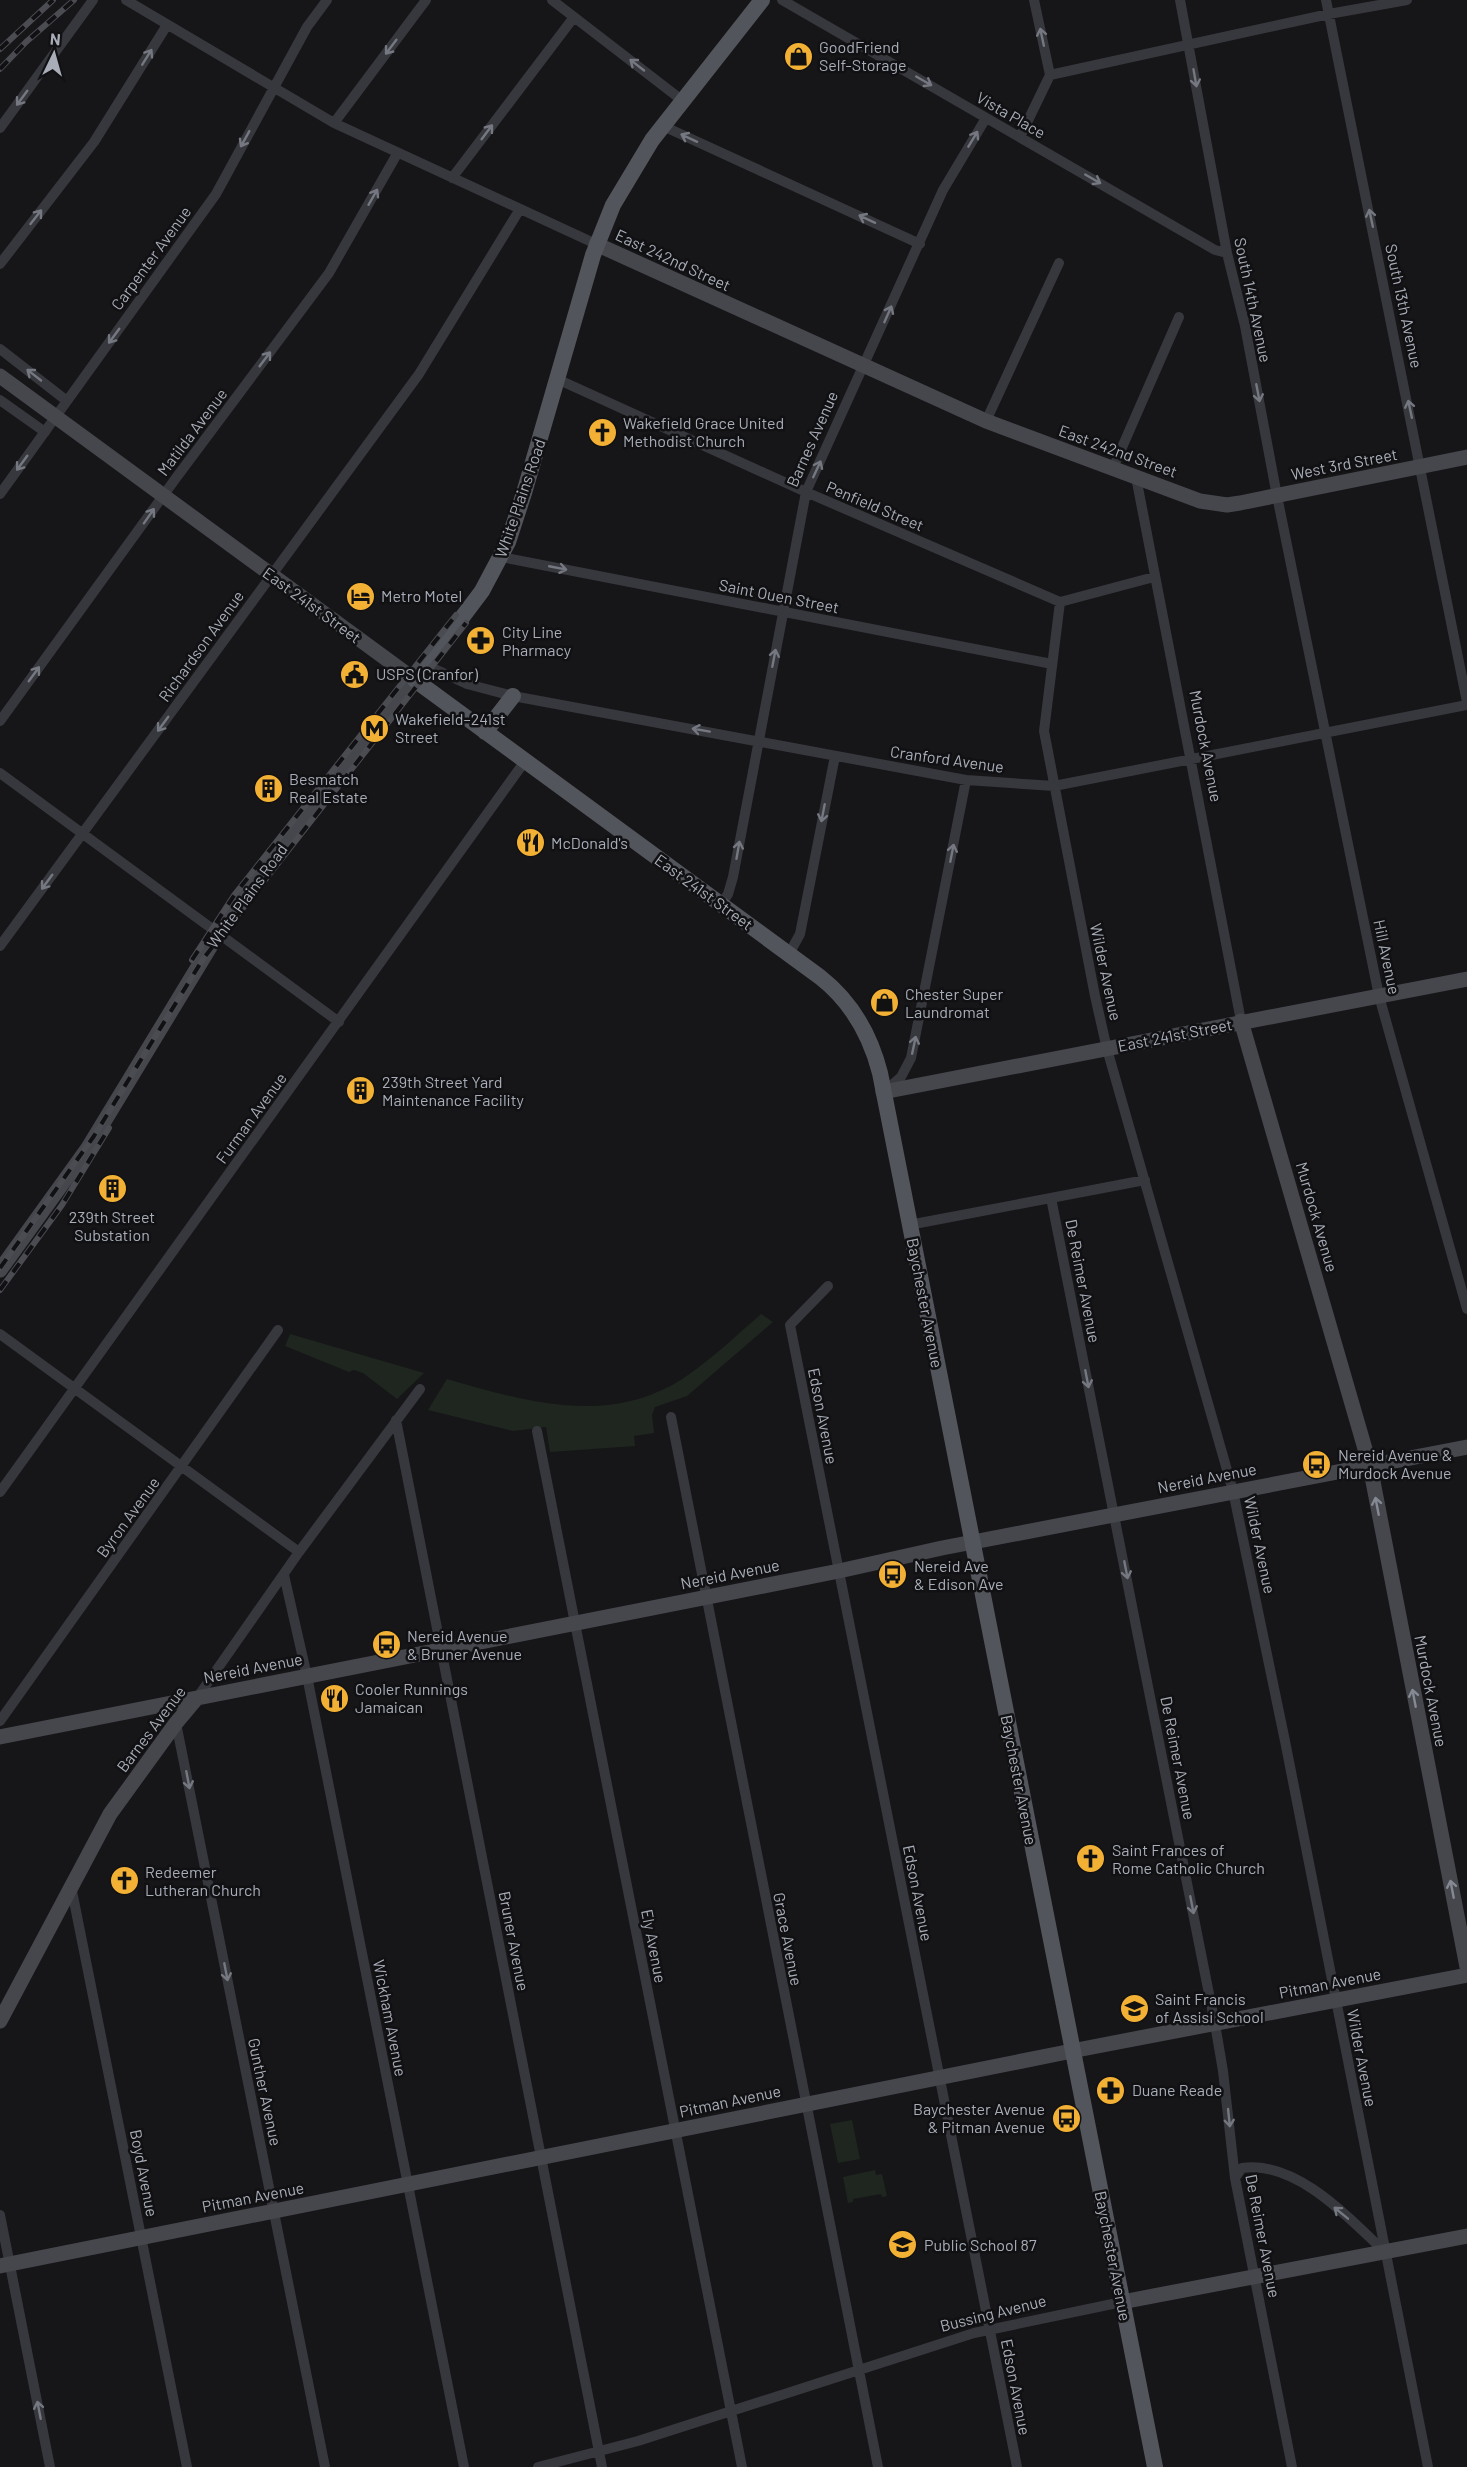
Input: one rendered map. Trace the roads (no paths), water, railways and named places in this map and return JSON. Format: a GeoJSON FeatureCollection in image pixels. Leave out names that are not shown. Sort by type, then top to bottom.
{"type":"FeatureCollection","features":[{"type":"Feature","properties":{"kind":"main road","name":"White Plains Road"},"geometry":{"type":"LineString","coordinates":[[415,680],[478,598],[501,557],[519,510],[596,244],[626,180],[663,126],[762,0]]}},
{"type":"Feature","properties":{"kind":"main road","name":"East 241st Street"},"geometry":{"type":"LineString","coordinates":[[415,680],[829,984],[852,1009],[873,1048],[883,1092]]}},
{"type":"Feature","properties":{"kind":"main road"},"geometry":{"type":"LineString","coordinates":[[485,732],[513,696]]}},
{"type":"Feature","properties":{"kind":"main road","name":"Baychester Avenue"},"geometry":{"type":"LineString","coordinates":[[883,1092],[1155,2467]]}},
{"type":"Feature","properties":{"kind":"street"},"geometry":{"type":"LineString","coordinates":[[0,128],[93,0]]}},
{"type":"Feature","properties":{"kind":"street","name":"East 242nd Street"},"geometry":{"type":"LineString","coordinates":[[126,0],[334,123],[397,154],[986,421],[1200,501],[1227,505]]}},
{"type":"Feature","properties":{"kind":"street","name":"Carpenter Avenue"},"geometry":{"type":"LineString","coordinates":[[0,494],[216,194],[307,27],[327,0]]}},
{"type":"Feature","properties":{"kind":"street"},"geometry":{"type":"LineString","coordinates":[[334,123],[426,0]]}},
{"type":"Feature","properties":{"kind":"street"},"geometry":{"type":"LineString","coordinates":[[552,0],[683,101]]}},
{"type":"Feature","properties":{"kind":"street","name":"Vista Place"},"geometry":{"type":"LineString","coordinates":[[782,0],[1215,250],[1227,253]]}},
{"type":"Feature","properties":{"kind":"street"},"geometry":{"type":"LineString","coordinates":[[1020,137],[1050,75],[1035,0]]}},
{"type":"Feature","properties":{"kind":"street","name":"South 14th Avenue"},"geometry":{"type":"LineString","coordinates":[[1180,0],[1227,253],[1247,338],[1299,605]]}},
{"type":"Feature","properties":{"kind":"street","name":"South 13th Avenue"},"geometry":{"type":"LineString","coordinates":[[1326,0],[1467,704]]}},
{"type":"Feature","properties":{"kind":"street"},"geometry":{"type":"LineString","coordinates":[[1050,75],[1329,14],[1407,0]]}},
{"type":"Feature","properties":{"kind":"street"},"geometry":{"type":"LineString","coordinates":[[452,178],[574,17]]}},
{"type":"Feature","properties":{"kind":"street"},"geometry":{"type":"LineString","coordinates":[[0,264],[94,142],[167,25]]}},
{"type":"Feature","properties":{"kind":"street","name":"Barnes Avenue"},"geometry":{"type":"LineString","coordinates":[[721,905],[732,881],[806,492],[943,190],[986,118]]}},
{"type":"Feature","properties":{"kind":"street"},"geometry":{"type":"LineString","coordinates":[[663,126],[920,244]]}},
{"type":"Feature","properties":{"kind":"street","name":"Matilda Avenue"},"geometry":{"type":"LineString","coordinates":[[0,721],[163,496],[329,273],[397,154]]}},
{"type":"Feature","properties":{"kind":"street","name":"Richardson Avenue"},"geometry":{"type":"LineString","coordinates":[[0,946],[419,374],[520,209]]}},
{"type":"Feature","properties":{"kind":"street"},"geometry":{"type":"LineString","coordinates":[[986,421],[1059,263]]}},
{"type":"Feature","properties":{"kind":"street"},"geometry":{"type":"LineString","coordinates":[[1113,468],[1179,317]]}},
{"type":"Feature","properties":{"kind":"street"},"geometry":{"type":"LineString","coordinates":[[0,349],[67,401]]}},
{"type":"Feature","properties":{"kind":"street","name":"East 241st Street"},"geometry":{"type":"LineString","coordinates":[[0,376],[415,680]]}},
{"type":"Feature","properties":{"kind":"street","name":"Penfield Street"},"geometry":{"type":"LineString","coordinates":[[557,379],[806,492],[1060,602]]}},
{"type":"Feature","properties":{"kind":"street"},"geometry":{"type":"LineString","coordinates":[[0,400],[45,432]]}},
{"type":"Feature","properties":{"kind":"street","name":"West 3rd Street"},"geometry":{"type":"LineString","coordinates":[[1227,505],[1467,457]]}},
{"type":"Feature","properties":{"kind":"street","name":"Murdock Avenue"},"geometry":{"type":"LineString","coordinates":[[1136,477],[1241,1021],[1370,1466],[1467,1967]]}},
{"type":"Feature","properties":{"kind":"street","name":"Saint Ouen Street"},"geometry":{"type":"LineString","coordinates":[[501,557],[1052,664]]}},
{"type":"Feature","properties":{"kind":"street"},"geometry":{"type":"LineString","coordinates":[[1060,602],[1154,577]]}},
{"type":"Feature","properties":{"kind":"street","name":"Wilder Avenue"},"geometry":{"type":"LineString","coordinates":[[1060,602],[1044,731],[1054,786],[1107,1048],[1233,1491],[1428,2467]]}},
{"type":"Feature","properties":{"kind":"street","name":"Hill Avenue"},"geometry":{"type":"LineString","coordinates":[[1299,605],[1379,996],[1467,1309]]}},
{"type":"Feature","properties":{"kind":"street","name":"Cranford Avenue"},"geometry":{"type":"LineString","coordinates":[[426,665],[467,684],[513,696],[966,780],[1054,786],[1467,704]]}},
{"type":"Feature","properties":{"kind":"street","name":"White Plains Road"},"geometry":{"type":"LineString","coordinates":[[0,1270],[42,1215],[88,1148],[218,934],[255,882],[415,680]]}},
{"type":"Feature","properties":{"kind":"street"},"geometry":{"type":"LineString","coordinates":[[789,954],[800,934],[835,756]]}},
{"type":"Feature","properties":{"kind":"street","name":"Furman Avenue"},"geometry":{"type":"LineString","coordinates":[[0,1492],[525,761]]}},
{"type":"Feature","properties":{"kind":"street"},"geometry":{"type":"LineString","coordinates":[[0,773],[339,1022]]}},
{"type":"Feature","properties":{"kind":"street"},"geometry":{"type":"LineString","coordinates":[[883,1092],[901,1077],[910,1058],[966,780]]}},
{"type":"Feature","properties":{"kind":"street","name":"East 241st Street"},"geometry":{"type":"LineString","coordinates":[[883,1092],[1467,979]]}},
{"type":"Feature","properties":{"kind":"street"},"geometry":{"type":"LineString","coordinates":[[909,1225],[1145,1180]]}},
{"type":"Feature","properties":{"kind":"street","name":"De Reimer Avenue"},"geometry":{"type":"LineString","coordinates":[[1051,1198],[1215,2024],[1235,2178],[1292,2467]]}},
{"type":"Feature","properties":{"kind":"street","name":"Edson Avenue"},"geometry":{"type":"LineString","coordinates":[[828,1286],[790,1325],[1017,2467]]}},
{"type":"Feature","properties":{"kind":"street","name":"Byron Avenue"},"geometry":{"type":"LineString","coordinates":[[0,1721],[278,1330]]}},
{"type":"Feature","properties":{"kind":"street"},"geometry":{"type":"LineString","coordinates":[[0,1334],[299,1552]]}},
{"type":"Feature","properties":{"kind":"street","name":"Barnes Avenue"},"geometry":{"type":"LineString","coordinates":[[0,2020],[110,1814],[197,1698],[299,1552],[420,1389]]}},
{"type":"Feature","properties":{"kind":"street","name":"Grace Avenue"},"geometry":{"type":"LineString","coordinates":[[671,1417],[878,2467]]}},
{"type":"Feature","properties":{"kind":"street","name":"Bruner Avenue"},"geometry":{"type":"LineString","coordinates":[[396,1420],[602,2467]]}},
{"type":"Feature","properties":{"kind":"street","name":"Ely Avenue"},"geometry":{"type":"LineString","coordinates":[[537,1431],[742,2467]]}},
{"type":"Feature","properties":{"kind":"street","name":"Nereid Avenue"},"geometry":{"type":"LineString","coordinates":[[0,1737],[839,1571],[972,1542],[1467,1447]]}},
{"type":"Feature","properties":{"kind":"street","name":"Wickham Avenue"},"geometry":{"type":"LineString","coordinates":[[284,1575],[307,1676],[464,2467]]}},
{"type":"Feature","properties":{"kind":"street","name":"Gunther Avenue"},"geometry":{"type":"LineString","coordinates":[[176,1723],[325,2467]]}},
{"type":"Feature","properties":{"kind":"street","name":"Boyd Avenue"},"geometry":{"type":"LineString","coordinates":[[71,1886],[187,2467]]}},
{"type":"Feature","properties":{"kind":"street","name":"Pitman Avenue"},"geometry":{"type":"LineString","coordinates":[[5,2265],[939,2077],[1467,1975]]}},
{"type":"Feature","properties":{"kind":"street"},"geometry":{"type":"LineString","coordinates":[[1235,2178],[1242,2168],[1250,2167],[1287,2174],[1299,2180],[1356,2224],[1385,2252]]}},
{"type":"Feature","properties":{"kind":"street"},"geometry":{"type":"LineString","coordinates":[[0,2215],[5,2265],[50,2467]]}},
{"type":"Feature","properties":{"kind":"street","name":"Bussing Avenue"},"geometry":{"type":"LineString","coordinates":[[538,2467],[599,2452],[974,2333],[1122,2302],[1467,2236]]}},
{"type":"Feature","properties":{"kind":"railway"},"geometry":{"type":"LineString","coordinates":[[0,49],[53,0]]}},
{"type":"Feature","properties":{"kind":"railway"},"geometry":{"type":"LineString","coordinates":[[0,69],[26,42],[74,0]]}},
{"type":"Feature","properties":{"kind":"railway"},"geometry":{"type":"LineString","coordinates":[[192,960],[235,894],[456,615]]}},
{"type":"Feature","properties":{"kind":"railway"},"geometry":{"type":"LineString","coordinates":[[0,1268],[94,1136],[203,959],[466,623]]}},
{"type":"Feature","properties":{"kind":"railway"},"geometry":{"type":"LineString","coordinates":[[0,1290],[62,1205],[109,1128]]}},
{"type":"Feature","properties":{"kind":"place","name":"GoodFriend Self-Storage"},"geometry":{"type":"Point","coordinates":[798,56]}},
{"type":"Feature","properties":{"kind":"place","name":"Wakefield Grace United Methodist Church"},"geometry":{"type":"Point","coordinates":[602,432]}},
{"type":"Feature","properties":{"kind":"place","name":"Metro Motel"},"geometry":{"type":"Point","coordinates":[360,596]}},
{"type":"Feature","properties":{"kind":"place","name":"City Line Pharmacy"},"geometry":{"type":"Point","coordinates":[481,641]}},
{"type":"Feature","properties":{"kind":"place","name":"USPS (Cranfor)"},"geometry":{"type":"Point","coordinates":[355,674]}},
{"type":"Feature","properties":{"kind":"place","name":"Wakefield–241st Street"},"geometry":{"type":"Point","coordinates":[374,728]}},
{"type":"Feature","properties":{"kind":"place","name":"Besmatch Real Estate"},"geometry":{"type":"Point","coordinates":[268,788]}},
{"type":"Feature","properties":{"kind":"place","name":"McDonald's"},"geometry":{"type":"Point","coordinates":[530,843]}},
{"type":"Feature","properties":{"kind":"place","name":"Chester Super Laundromat"},"geometry":{"type":"Point","coordinates":[884,1003]}},
{"type":"Feature","properties":{"kind":"place","name":"239th Street Yard Maintenance Facility"},"geometry":{"type":"Point","coordinates":[361,1091]}},
{"type":"Feature","properties":{"kind":"place","name":"239th Street Substation"},"geometry":{"type":"Point","coordinates":[112,1189]}},
{"type":"Feature","properties":{"kind":"place","name":"Nereid Avenue & Murdock Avenue"},"geometry":{"type":"Point","coordinates":[1317,1464]}},
{"type":"Feature","properties":{"kind":"place","name":"Nereid Ave & Edison Ave"},"geometry":{"type":"Point","coordinates":[893,1575]}},
{"type":"Feature","properties":{"kind":"place","name":"Nereid Avenue & Bruner Avenue"},"geometry":{"type":"Point","coordinates":[386,1645]}},
{"type":"Feature","properties":{"kind":"place","name":"Cooler Runnings Jamaican"},"geometry":{"type":"Point","coordinates":[334,1698]}},
{"type":"Feature","properties":{"kind":"place","name":"Saint Frances of Rome Catholic Church"},"geometry":{"type":"Point","coordinates":[1091,1859]}},
{"type":"Feature","properties":{"kind":"place","name":"Redeemer Lutheran Church"},"geometry":{"type":"Point","coordinates":[124,1881]}},
{"type":"Feature","properties":{"kind":"place","name":"Saint Francis of Assisi School"},"geometry":{"type":"Point","coordinates":[1134,2008]}},
{"type":"Feature","properties":{"kind":"place","name":"Duane Reade"},"geometry":{"type":"Point","coordinates":[1111,2090]}},
{"type":"Feature","properties":{"kind":"place","name":"Baychester Avenue & Pitman Avenue"},"geometry":{"type":"Point","coordinates":[1066,2118]}},
{"type":"Feature","properties":{"kind":"place","name":"Public School 87"},"geometry":{"type":"Point","coordinates":[903,2245]}}]}
